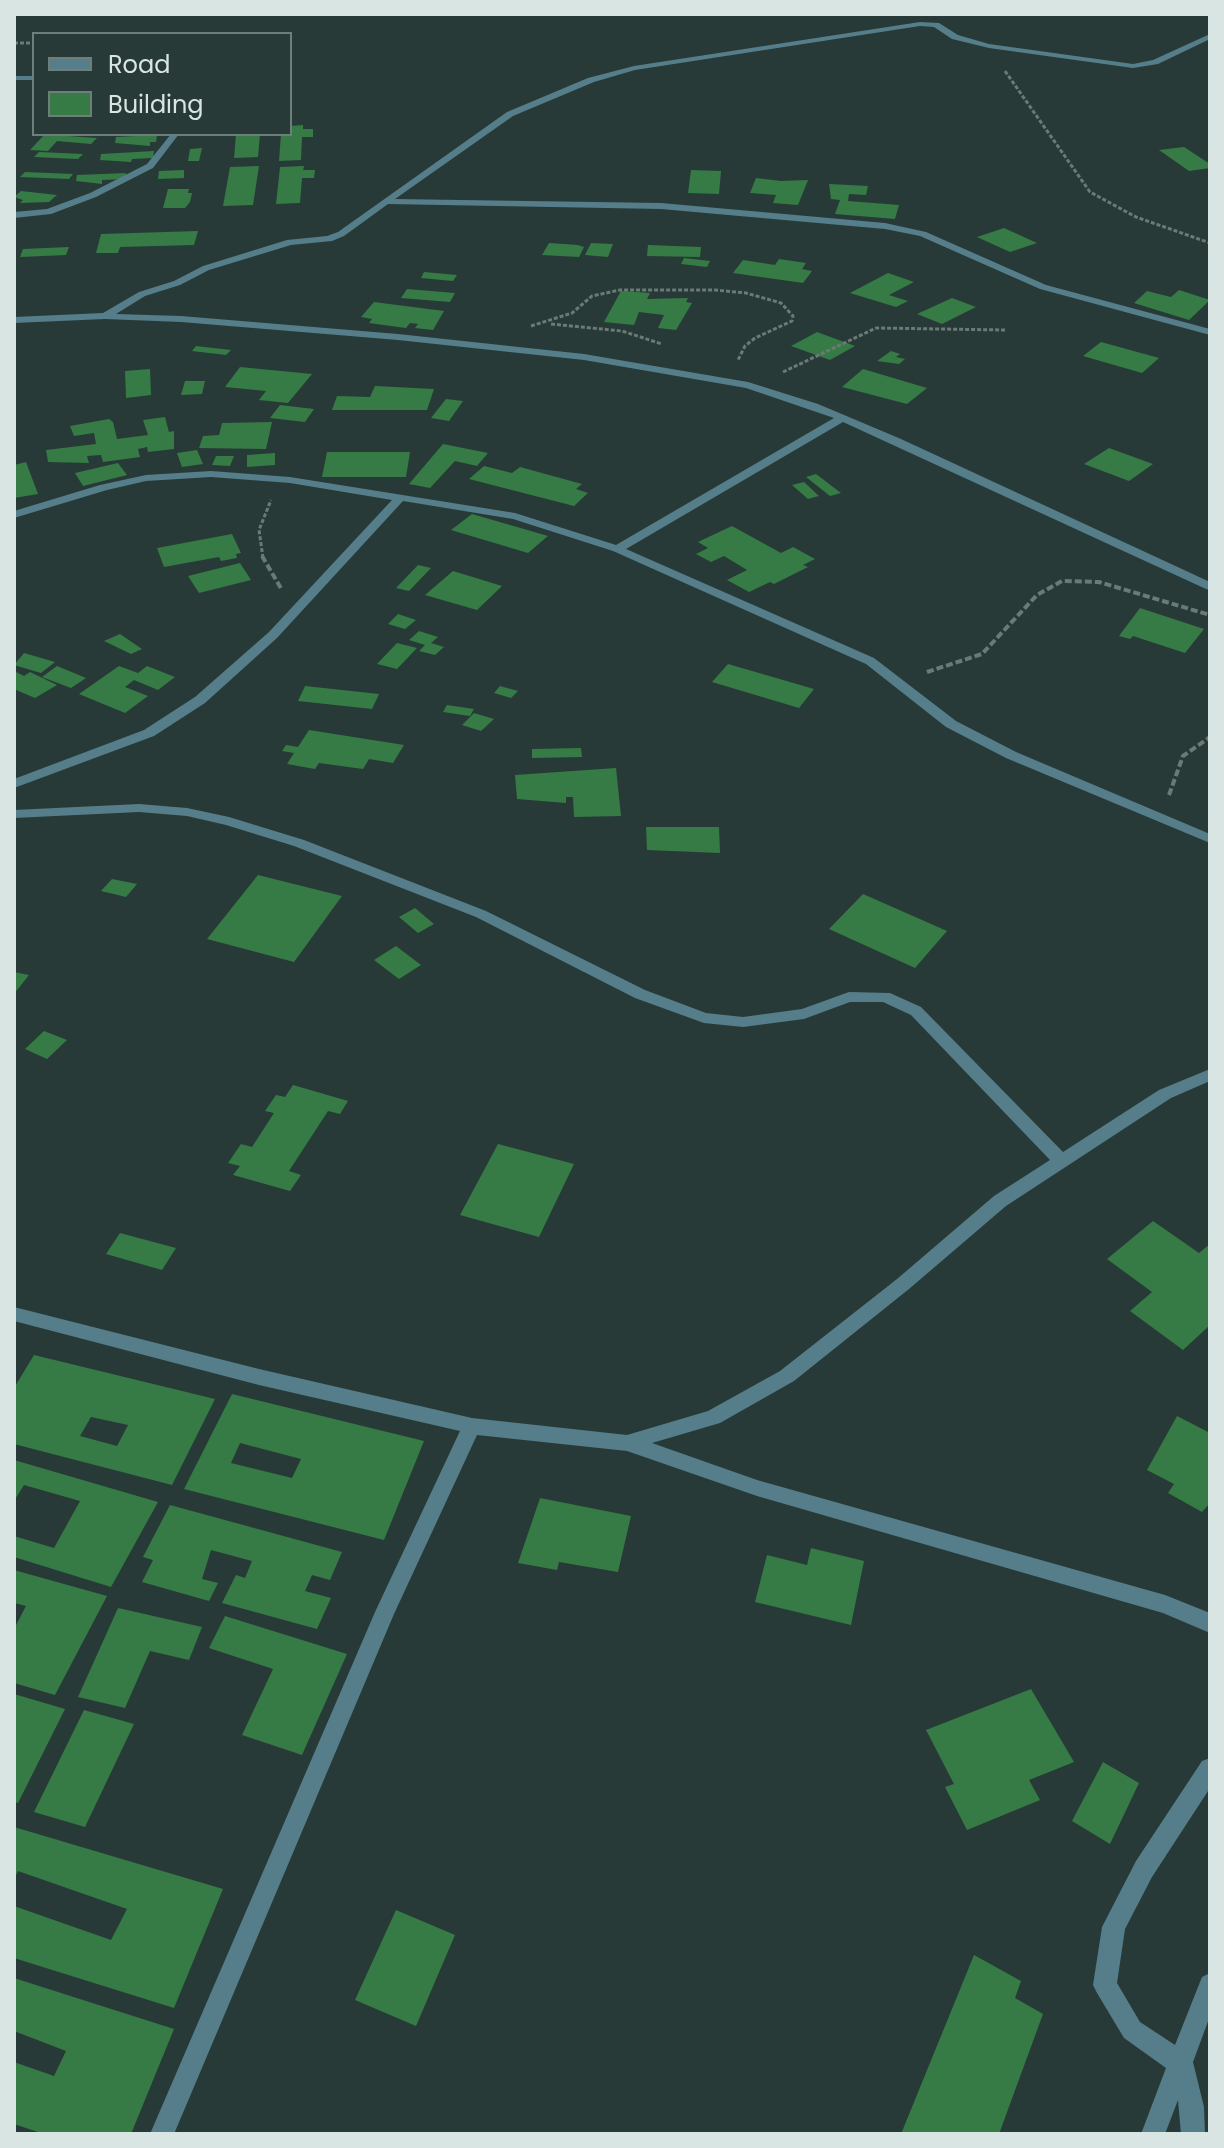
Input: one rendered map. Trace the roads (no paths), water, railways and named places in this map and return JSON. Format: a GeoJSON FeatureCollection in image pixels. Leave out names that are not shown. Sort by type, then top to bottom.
{"type":"FeatureCollection","features":[{"type":"Feature","properties":{"kind":"street"},"geometry":{"type":"LineString","coordinates":[[105,316],[142,294],[177,283],[206,268],[290,242],[334,237],[389,202],[510,114],[579,84],[620,72],[920,24],[936,25],[955,37],[989,46],[1142,66],[1210,36]]}},
{"type":"Feature","properties":{"kind":"street"},"geometry":{"type":"LineString","coordinates":[[14,215],[48,212],[93,195],[150,166],[173,136]]}},
{"type":"Feature","properties":{"kind":"street"},"geometry":{"type":"LineString","coordinates":[[389,202],[636,205],[872,224],[923,234],[1006,272],[1071,296],[1210,332]]}},
{"type":"Feature","properties":{"kind":"street"},"geometry":{"type":"LineString","coordinates":[[14,320],[105,316],[181,319],[443,341],[584,357],[748,385],[842,418],[1210,586]]}},
{"type":"Feature","properties":{"kind":"street"},"geometry":{"type":"LineString","coordinates":[[617,549],[842,418]]}},
{"type":"Feature","properties":{"kind":"street"},"geometry":{"type":"LineString","coordinates":[[14,515],[104,487],[146,478],[211,474],[278,479],[402,496],[515,516],[617,549],[870,661],[951,724],[1011,755],[1210,839]]}},
{"type":"Feature","properties":{"kind":"street"},"geometry":{"type":"LineString","coordinates":[[14,784],[149,733],[200,700],[237,670],[300,607],[402,496]]}},
{"type":"Feature","properties":{"kind":"street"},"geometry":{"type":"LineString","coordinates":[[14,814],[139,808],[229,821],[299,843],[481,914],[650,999],[704,1018],[743,1022],[804,1014],[849,997],[885,997],[916,1011],[1059,1159]]}},
{"type":"Feature","properties":{"kind":"street"},"geometry":{"type":"LineString","coordinates":[[627,1443],[713,1417],[787,1376],[903,1284],[1000,1201],[1059,1159],[1165,1094],[1210,1075]]}},
{"type":"Feature","properties":{"kind":"street"},"geometry":{"type":"LineString","coordinates":[[14,1314],[259,1377],[472,1426],[627,1443],[757,1488],[1165,1604],[1210,1623]]}},
{"type":"Feature","properties":{"kind":"street"},"geometry":{"type":"LineString","coordinates":[[162,2134],[385,1612],[472,1426]]}},
{"type":"Feature","properties":{"kind":"street"},"geometry":{"type":"LineString","coordinates":[[1193,2134],[1192,2107],[1182,2065],[1132,2030],[1105,1985],[1114,1927],[1144,1869],[1210,1769]]}},
{"type":"Feature","properties":{"kind":"street"},"geometry":{"type":"LineString","coordinates":[[1153,2134],[1182,2065],[1210,1985]]}}]}
